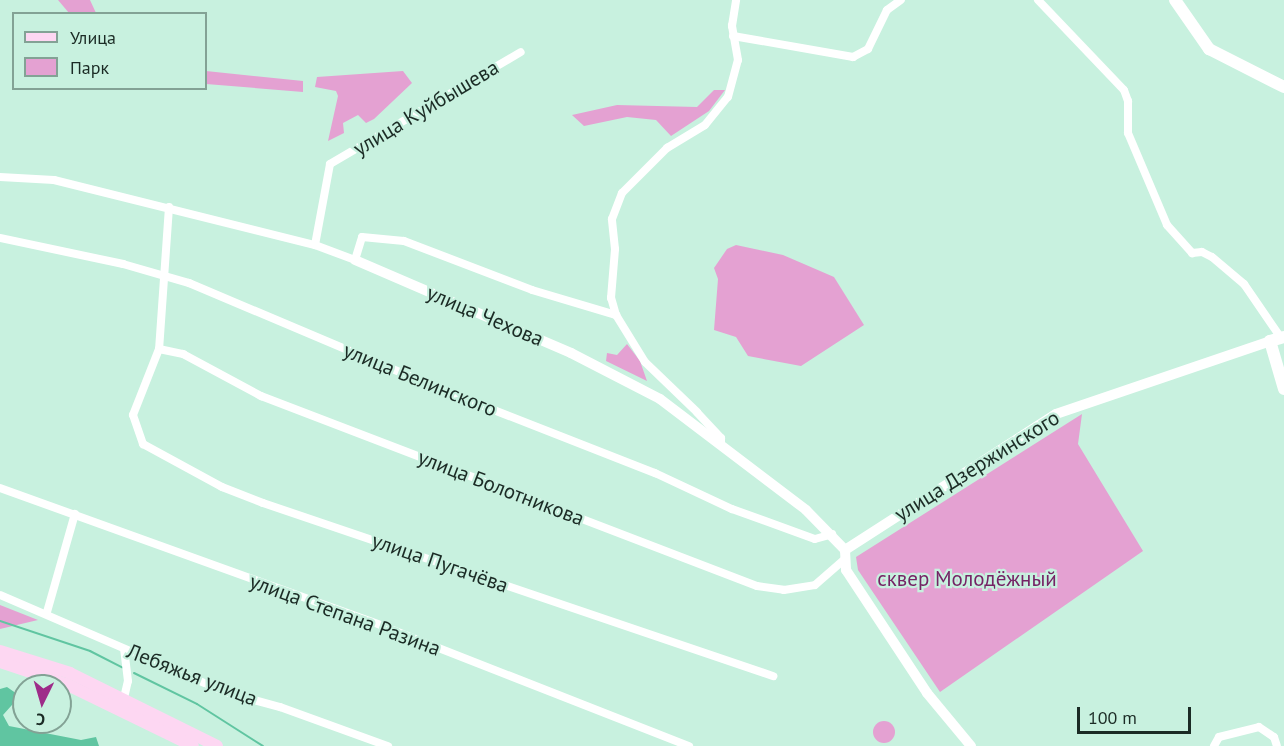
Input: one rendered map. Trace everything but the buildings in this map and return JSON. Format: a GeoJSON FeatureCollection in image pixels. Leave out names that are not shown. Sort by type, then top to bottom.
{"type":"FeatureCollection","features":[{"type":"Feature","properties":{"kind":"main road"},"geometry":{"type":"LineString","coordinates":[[1175,0],[1209,49],[1284,87]]}},
{"type":"Feature","properties":{"kind":"main road"},"geometry":{"type":"LineString","coordinates":[[1278,338],[1284,389]]}},
{"type":"Feature","properties":{"kind":"main road"},"geometry":{"type":"LineString","coordinates":[[0,651],[48,664],[124,698],[218,746]]}},
{"type":"Feature","properties":{"kind":"main road"},"geometry":{"type":"LineString","coordinates":[[0,662],[93,695],[193,746]]}},
{"type":"Feature","properties":{"kind":"street"},"geometry":{"type":"LineString","coordinates":[[722,444],[722,438],[645,362],[616,315],[611,298],[615,249],[612,219],[622,193],[667,148],[705,125],[728,97],[738,60],[733,36],[736,0]]}},
{"type":"Feature","properties":{"kind":"street"},"geometry":{"type":"LineString","coordinates":[[733,36],[853,57],[868,49],[887,10],[901,0]]}},
{"type":"Feature","properties":{"kind":"street"},"geometry":{"type":"LineString","coordinates":[[1038,0],[1124,90],[1128,101],[1128,133],[1167,225],[1192,253],[1202,252],[1212,257],[1244,284],[1278,338]]}},
{"type":"Feature","properties":{"kind":"street","name":"улица Куйбышева"},"geometry":{"type":"LineString","coordinates":[[315,245],[330,164],[521,52]]}},
{"type":"Feature","properties":{"kind":"street"},"geometry":{"type":"LineString","coordinates":[[0,177],[54,180],[315,245],[355,260]]}},
{"type":"Feature","properties":{"kind":"street"},"geometry":{"type":"LineString","coordinates":[[159,349],[169,207]]}},
{"type":"Feature","properties":{"kind":"street","name":"улица Чехова"},"geometry":{"type":"LineString","coordinates":[[616,315],[532,290],[404,241],[362,237],[355,260],[604,369],[660,399],[722,444],[832,534],[845,555],[846,570],[927,693],[970,746]]}},
{"type":"Feature","properties":{"kind":"street","name":"улица Белинского"},"geometry":{"type":"LineString","coordinates":[[0,238],[123,264],[216,293],[397,372],[655,473],[732,509],[815,539],[832,534]]}},
{"type":"Feature","properties":{"kind":"street","name":"улица Дзержинского"},"geometry":{"type":"LineString","coordinates":[[845,555],[1056,414],[1278,338]]}},
{"type":"Feature","properties":{"kind":"street","name":"улица Пугачёва"},"geometry":{"type":"LineString","coordinates":[[159,349],[133,415],[143,444],[222,487],[427,555],[591,617],[773,676]]}},
{"type":"Feature","properties":{"kind":"street","name":"улица Болотникова"},"geometry":{"type":"LineString","coordinates":[[159,349],[183,354],[272,400],[757,586],[784,590],[815,585],[845,555]]}},
{"type":"Feature","properties":{"kind":"street","name":"улица Степана Разина"},"geometry":{"type":"LineString","coordinates":[[0,488],[380,625],[689,746]]}},
{"type":"Feature","properties":{"kind":"street"},"geometry":{"type":"LineString","coordinates":[[47,612],[75,514]]}},
{"type":"Feature","properties":{"kind":"street","name":"Лебяжья улица"},"geometry":{"type":"LineString","coordinates":[[0,595],[47,612],[124,650],[228,693],[280,707],[388,746]]}},
{"type":"Feature","properties":{"kind":"street"},"geometry":{"type":"LineString","coordinates":[[124,650],[128,681],[124,698]]}},
{"type":"Feature","properties":{"kind":"street"},"geometry":{"type":"LineString","coordinates":[[1214,746],[1219,736],[1258,727],[1274,737],[1277,746]]}},
{"type":"Feature","properties":{"kind":"green space"},"geometry":{"type":"Polygon","coordinates":[[[58,0],[90,0],[96,12],[68,12],[58,0]]]}},
{"type":"Feature","properties":{"kind":"green space"},"geometry":{"type":"Polygon","coordinates":[[[207,71],[303,81],[303,92],[207,84],[207,71]]]}},
{"type":"Feature","properties":{"kind":"green space"},"geometry":{"type":"Polygon","coordinates":[[[403,71],[412,83],[374,119],[366,123],[358,115],[343,123],[344,133],[328,141],[338,96],[336,91],[315,87],[317,77],[403,71]]]}},
{"type":"Feature","properties":{"kind":"green space"},"geometry":{"type":"Polygon","coordinates":[[[714,90],[725,90],[709,111],[671,136],[656,120],[627,117],[584,126],[572,115],[617,105],[697,107],[714,90]]]}},
{"type":"Feature","properties":{"kind":"green space"},"geometry":{"type":"Polygon","coordinates":[[[736,245],[783,255],[834,277],[864,325],[801,366],[748,356],[736,337],[714,330],[718,279],[714,268],[727,249],[736,245]]]}},
{"type":"Feature","properties":{"kind":"green space"},"geometry":{"type":"Polygon","coordinates":[[[627,344],[640,361],[647,381],[606,361],[607,353],[617,355],[627,344]]]}},
{"type":"Feature","properties":{"kind":"green space","name":"сквер Молодёжный"},"geometry":{"type":"Polygon","coordinates":[[[1082,414],[1078,444],[1143,551],[940,692],[858,570],[856,557],[1082,414]]]}},
{"type":"Feature","properties":{"kind":"green space"},"geometry":{"type":"Polygon","coordinates":[[[0,605],[38,620],[0,629],[0,605]]]}},
{"type":"Feature","properties":{"kind":"green space"},"geometry":{"type":"Polygon","coordinates":[[[884,721],[892,724],[895,732],[892,740],[884,743],[876,740],[873,732],[876,724],[884,721]]]}},
{"type":"Feature","properties":{"kind":"shaded area"},"geometry":{"type":"Polygon","coordinates":[[[7,687],[12,690],[12,705],[3,715],[9,726],[12,727],[12,734],[50,734],[81,740],[96,737],[99,746],[0,746],[0,689],[7,687]]]}},
{"type":"Feature","properties":{"kind":"waterway"},"geometry":{"type":"LineString","coordinates":[[0,621],[90,651],[122,667]]}},
{"type":"Feature","properties":{"kind":"waterway"},"geometry":{"type":"LineString","coordinates":[[134,673],[197,704],[263,746]]}}]}
